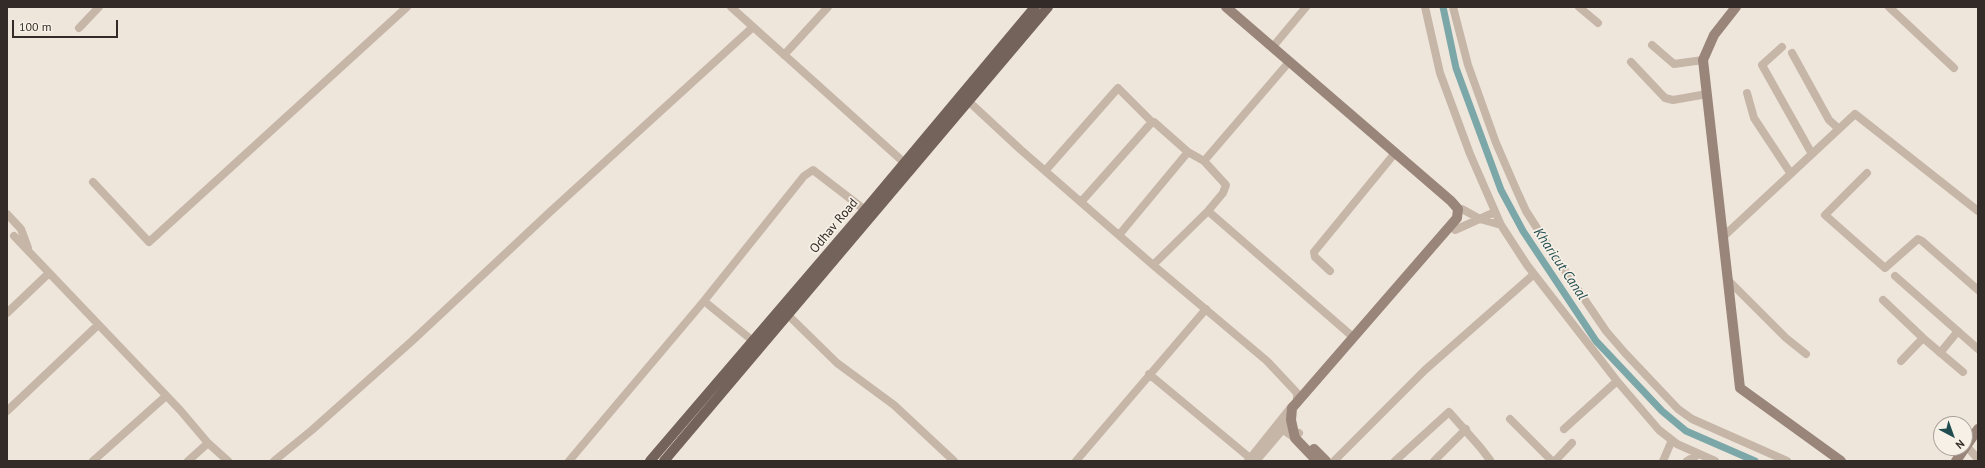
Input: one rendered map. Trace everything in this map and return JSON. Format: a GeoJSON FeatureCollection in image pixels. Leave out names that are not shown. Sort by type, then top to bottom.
{"type":"FeatureCollection","features":[{"type":"Feature","properties":{"kind":"main road","name":"Odhav Road"},"geometry":{"type":"LineString","coordinates":[[664,461],[788,315],[964,98],[1035,7]]}},
{"type":"Feature","properties":{"kind":"main road","name":"Odhav Road"},"geometry":{"type":"LineString","coordinates":[[964,98],[1048,7]]}},
{"type":"Feature","properties":{"kind":"main road","name":"Odhav Road"},"geometry":{"type":"LineString","coordinates":[[650,461],[865,210],[908,166]]}},
{"type":"Feature","properties":{"kind":"street"},"geometry":{"type":"LineString","coordinates":[[78,28],[99,7]]}},
{"type":"Feature","properties":{"kind":"street"},"geometry":{"type":"LineString","coordinates":[[93,182],[149,242],[407,7]]}},
{"type":"Feature","properties":{"kind":"street"},"geometry":{"type":"LineString","coordinates":[[731,7],[908,166]]}},
{"type":"Feature","properties":{"kind":"street"},"geometry":{"type":"LineString","coordinates":[[784,55],[828,7]]}},
{"type":"Feature","properties":{"kind":"street"},"geometry":{"type":"LineString","coordinates":[[1226,7],[1460,209],[1480,219],[1501,225]]}},
{"type":"Feature","properties":{"kind":"street"},"geometry":{"type":"LineString","coordinates":[[1235,7],[1399,148],[1453,197],[1460,209],[1453,228],[1280,428]]}},
{"type":"Feature","properties":{"kind":"street"},"geometry":{"type":"LineString","coordinates":[[1276,43],[1306,7]]}},
{"type":"Feature","properties":{"kind":"street"},"geometry":{"type":"LineString","coordinates":[[1425,7],[1440,73],[1470,154],[1501,225],[1533,275],[1617,381],[1659,430],[1672,440],[1715,461]]}},
{"type":"Feature","properties":{"kind":"street"},"geometry":{"type":"LineString","coordinates":[[1453,7],[1468,65],[1496,143],[1526,211],[1606,331],[1678,409],[1692,419],[1786,461]]}},
{"type":"Feature","properties":{"kind":"street"},"geometry":{"type":"LineString","coordinates":[[1579,7],[1598,23]]}},
{"type":"Feature","properties":{"kind":"street"},"geometry":{"type":"LineString","coordinates":[[1736,7],[1714,35],[1703,60],[1740,388],[1841,461]]}},
{"type":"Feature","properties":{"kind":"street"},"geometry":{"type":"LineString","coordinates":[[1889,7],[1954,68]]}},
{"type":"Feature","properties":{"kind":"street"},"geometry":{"type":"LineString","coordinates":[[274,461],[312,430],[412,341],[551,211],[753,27]]}},
{"type":"Feature","properties":{"kind":"street"},"geometry":{"type":"LineString","coordinates":[[1652,44],[1674,64],[1703,60]]}},
{"type":"Feature","properties":{"kind":"street"},"geometry":{"type":"LineString","coordinates":[[1782,47],[1762,65],[1812,154]]}},
{"type":"Feature","properties":{"kind":"street"},"geometry":{"type":"LineString","coordinates":[[1792,53],[1829,120],[1839,129]]}},
{"type":"Feature","properties":{"kind":"street"},"geometry":{"type":"LineString","coordinates":[[1204,162],[1289,62]]}},
{"type":"Feature","properties":{"kind":"street"},"geometry":{"type":"LineString","coordinates":[[1631,62],[1665,98],[1673,100],[1707,94]]}},
{"type":"Feature","properties":{"kind":"street"},"geometry":{"type":"LineString","coordinates":[[1045,171],[1118,88],[1152,122],[1154,122],[1188,152],[1204,162],[1226,185],[1223,193],[1153,265]]}},
{"type":"Feature","properties":{"kind":"street"},"geometry":{"type":"LineString","coordinates":[[1747,93],[1754,118],[1791,174]]}},
{"type":"Feature","properties":{"kind":"street"},"geometry":{"type":"LineString","coordinates":[[964,98],[1153,265],[1267,361],[1288,383],[1294,397],[1297,436],[1317,461]]}},
{"type":"Feature","properties":{"kind":"street"},"geometry":{"type":"LineString","coordinates":[[1724,236],[1855,114],[1978,211]]}},
{"type":"Feature","properties":{"kind":"street"},"geometry":{"type":"LineString","coordinates":[[1081,202],[1152,122]]}},
{"type":"Feature","properties":{"kind":"street"},"geometry":{"type":"LineString","coordinates":[[1119,235],[1188,152]]}},
{"type":"Feature","properties":{"kind":"street"},"geometry":{"type":"LineString","coordinates":[[1330,271],[1315,257],[1314,252],[1395,153]]}},
{"type":"Feature","properties":{"kind":"street"},"geometry":{"type":"LineString","coordinates":[[569,461],[704,301],[810,170],[813,170],[865,210]]}},
{"type":"Feature","properties":{"kind":"street"},"geometry":{"type":"LineString","coordinates":[[1867,173],[1825,215],[1885,268],[1918,239],[1978,290]]}},
{"type":"Feature","properties":{"kind":"street"},"geometry":{"type":"LineString","coordinates":[[1208,210],[1353,337]]}},
{"type":"Feature","properties":{"kind":"street"},"geometry":{"type":"LineString","coordinates":[[1150,374],[1251,460],[1280,428],[1353,337],[1453,228],[1480,219],[1495,212]]}},
{"type":"Feature","properties":{"kind":"street"},"geometry":{"type":"LineString","coordinates":[[7,214],[21,229],[29,252]]}},
{"type":"Feature","properties":{"kind":"street"},"geometry":{"type":"LineString","coordinates":[[14,236],[208,442],[228,461]]}},
{"type":"Feature","properties":{"kind":"street"},"geometry":{"type":"LineString","coordinates":[[7,313],[49,273]]}},
{"type":"Feature","properties":{"kind":"street"},"geometry":{"type":"LineString","coordinates":[[1334,461],[1425,370],[1533,275]]}},
{"type":"Feature","properties":{"kind":"street"},"geometry":{"type":"LineString","coordinates":[[1895,276],[1978,349]]}},
{"type":"Feature","properties":{"kind":"street"},"geometry":{"type":"LineString","coordinates":[[1729,281],[1786,338],[1806,354]]}},
{"type":"Feature","properties":{"kind":"street"},"geometry":{"type":"LineString","coordinates":[[1883,300],[1922,338],[1963,372]]}},
{"type":"Feature","properties":{"kind":"street"},"geometry":{"type":"LineString","coordinates":[[704,301],[753,341]]}},
{"type":"Feature","properties":{"kind":"street"},"geometry":{"type":"LineString","coordinates":[[1081,459],[1150,374],[1206,309]]}},
{"type":"Feature","properties":{"kind":"street"},"geometry":{"type":"LineString","coordinates":[[788,315],[837,363],[894,405],[954,461]]}},
{"type":"Feature","properties":{"kind":"street"},"geometry":{"type":"LineString","coordinates":[[7,411],[98,325]]}},
{"type":"Feature","properties":{"kind":"street"},"geometry":{"type":"LineString","coordinates":[[1940,353],[1958,331]]}},
{"type":"Feature","properties":{"kind":"street"},"geometry":{"type":"LineString","coordinates":[[1902,361],[1922,338]]}},
{"type":"Feature","properties":{"kind":"street"},"geometry":{"type":"LineString","coordinates":[[1564,429],[1617,381]]}},
{"type":"Feature","properties":{"kind":"street"},"geometry":{"type":"LineString","coordinates":[[93,461],[166,396]]}},
{"type":"Feature","properties":{"kind":"street"},"geometry":{"type":"LineString","coordinates":[[1395,461],[1448,412],[1466,429],[1490,460],[1489,461]]}},
{"type":"Feature","properties":{"kind":"street"},"geometry":{"type":"LineString","coordinates":[[1510,419],[1552,461]]}},
{"type":"Feature","properties":{"kind":"street"},"geometry":{"type":"LineString","coordinates":[[1280,428],[1297,436],[1326,461]]}},
{"type":"Feature","properties":{"kind":"street"},"geometry":{"type":"LineString","coordinates":[[1434,461],[1466,429]]}},
{"type":"Feature","properties":{"kind":"street"},"geometry":{"type":"LineString","coordinates":[[1956,461],[1978,429]]}},
{"type":"Feature","properties":{"kind":"street"},"geometry":{"type":"LineString","coordinates":[[1663,461],[1672,440]]}},
{"type":"Feature","properties":{"kind":"street"},"geometry":{"type":"LineString","coordinates":[[188,461],[208,442]]}},
{"type":"Feature","properties":{"kind":"street"},"geometry":{"type":"LineString","coordinates":[[1556,461],[1572,443]]}},
{"type":"Feature","properties":{"kind":"street"},"geometry":{"type":"LineString","coordinates":[[1687,461],[1700,454]]}},
{"type":"Feature","properties":{"kind":"waterway","name":"Kharicut Canal"},"geometry":{"type":"LineString","coordinates":[[1443,7],[1456,68],[1501,190],[1523,231],[1596,341],[1662,411],[1686,431],[1755,461]]}}]}
